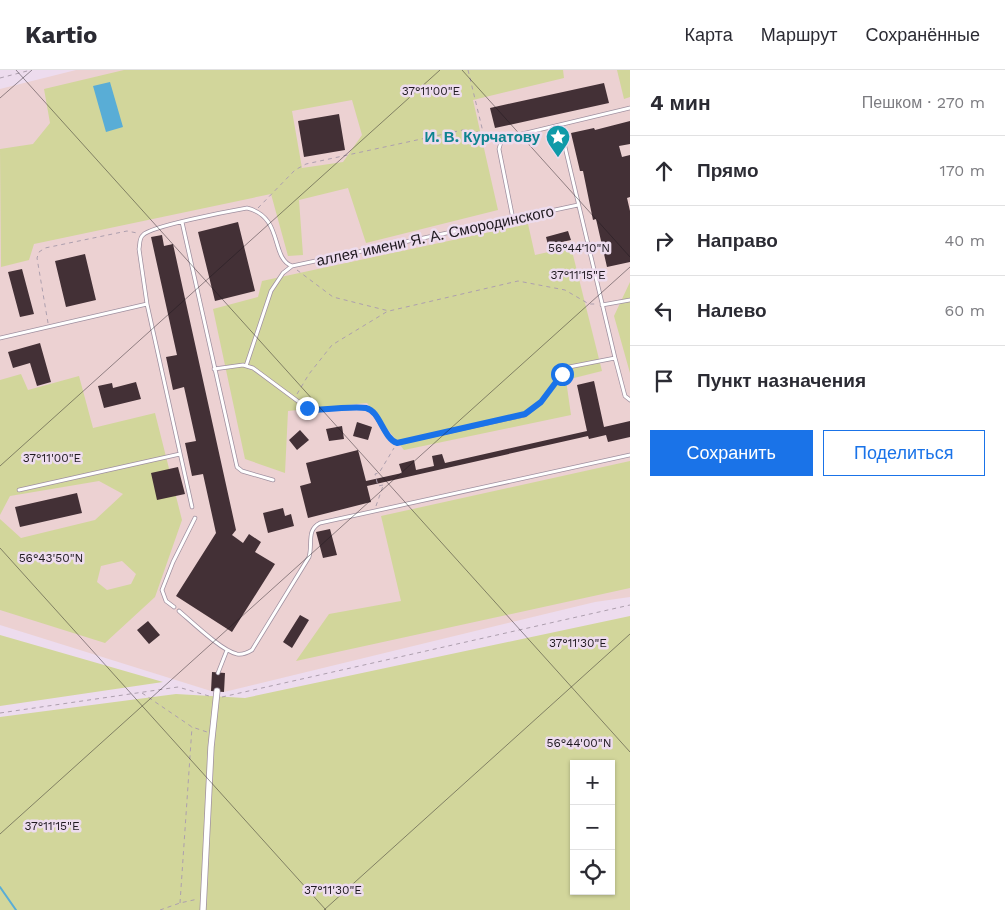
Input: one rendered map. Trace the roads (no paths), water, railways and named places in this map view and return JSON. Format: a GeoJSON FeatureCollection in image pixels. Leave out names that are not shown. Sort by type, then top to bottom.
{"type":"FeatureCollection","features":[{"type":"Feature","properties":{"kind":"street"},"geometry":{"type":"LineString","coordinates":[[203,910],[212,734],[217,695]]}},
{"type":"Feature","properties":{"kind":"lane"},"geometry":{"type":"LineString","coordinates":[[513,219],[499,149],[501,142],[505,138],[630,108]]}},
{"type":"Feature","properties":{"kind":"lane"},"geometry":{"type":"LineString","coordinates":[[560,126],[615,358],[625,396],[630,400]]}},
{"type":"Feature","properties":{"kind":"lane","name":"аллея имени Я. А. Смородинского"},"geometry":{"type":"LineString","coordinates":[[292,266],[578,205]]}},
{"type":"Feature","properties":{"kind":"lane"},"geometry":{"type":"LineString","coordinates":[[192,507],[147,304],[139,250],[140,240],[143,234],[158,228],[248,208],[256,210],[264,216],[273,228],[282,260],[292,266]]}},
{"type":"Feature","properties":{"kind":"lane"},"geometry":{"type":"LineString","coordinates":[[182,222],[237,467],[242,471],[273,480]]}},
{"type":"Feature","properties":{"kind":"lane"},"geometry":{"type":"LineString","coordinates":[[246,366],[272,291],[284,273],[292,266]]}},
{"type":"Feature","properties":{"kind":"lane"},"geometry":{"type":"LineString","coordinates":[[602,305],[630,300]]}},
{"type":"Feature","properties":{"kind":"lane"},"geometry":{"type":"LineString","coordinates":[[0,338],[147,304]]}},
{"type":"Feature","properties":{"kind":"lane"},"geometry":{"type":"LineString","coordinates":[[214,369],[237,365],[259,371],[307,408],[315,410],[366,408],[373,413],[390,439],[397,443],[525,414],[541,402],[562,374],[570,367],[615,358]]}},
{"type":"Feature","properties":{"kind":"lane"},"geometry":{"type":"LineString","coordinates":[[19,490],[180,454]]}},
{"type":"Feature","properties":{"kind":"lane"},"geometry":{"type":"LineString","coordinates":[[179,611],[227,650],[237,654],[244,654],[252,650],[309,556],[310,536],[314,526],[320,523],[630,455]]}},
{"type":"Feature","properties":{"kind":"lane"},"geometry":{"type":"LineString","coordinates":[[174,607],[166,601],[162,590],[173,562],[195,518]]}},
{"type":"Feature","properties":{"kind":"lane"},"geometry":{"type":"LineString","coordinates":[[218,673],[227,650]]}},
{"type":"Feature","properties":{"kind":"water"},"geometry":{"type":"Polygon","coordinates":[[[110,82],[123,127],[106,132],[93,86],[110,82]]]}},
{"type":"Feature","properties":{"kind":"waterway"},"geometry":{"type":"LineString","coordinates":[[0,887],[16,910]]}},
{"type":"Feature","properties":{"kind":"place","name":"И. В. Курчатову"},"geometry":{"type":"Point","coordinates":[558,158]}}]}
